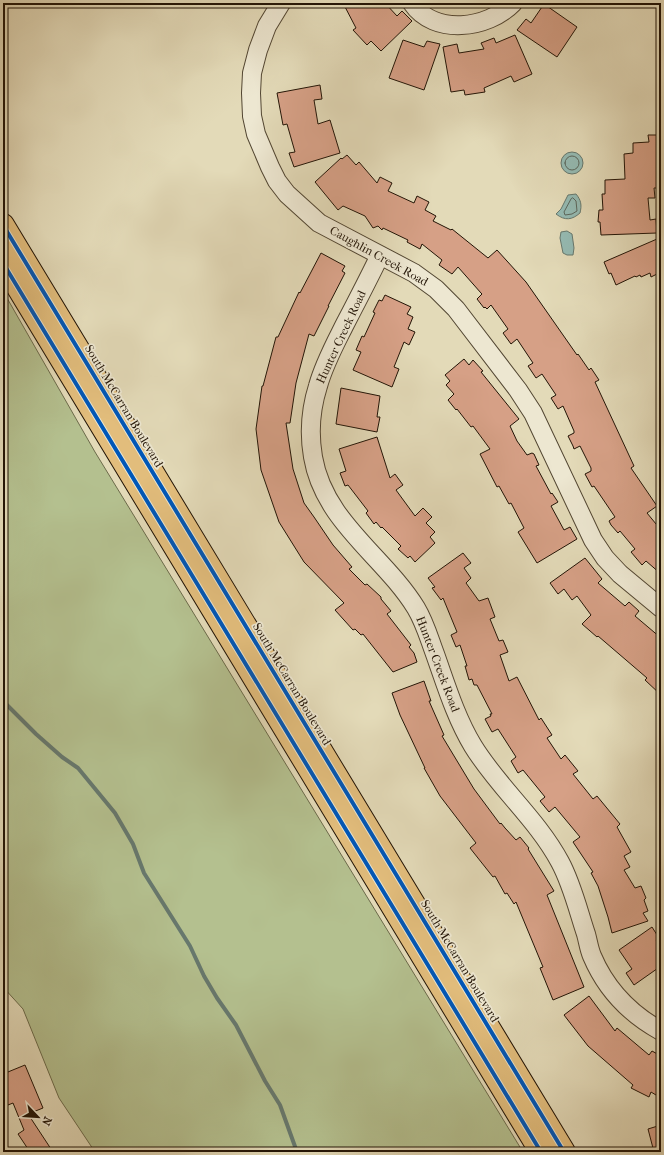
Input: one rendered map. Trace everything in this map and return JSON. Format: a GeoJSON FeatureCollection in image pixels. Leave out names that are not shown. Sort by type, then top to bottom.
{"type":"FeatureCollection","features":[{"type":"Feature","properties":{"kind":"main road","name":"South McCarran Boulevard"},"geometry":{"type":"LineString","coordinates":[[3,225],[564,1152]]}},
{"type":"Feature","properties":{"kind":"main road"},"geometry":{"type":"LineString","coordinates":[[3,263],[541,1152]]}},
{"type":"Feature","properties":{"kind":"street","name":"Caughlin Creek Road"},"geometry":{"type":"LineString","coordinates":[[281,3],[267,26],[258,50],[252,73],[251,93],[252,116],[256,134],[277,181],[301,208],[329,228],[414,274],[436,289],[456,309],[534,413],[593,540],[605,558],[620,574],[661,608]]}},
{"type":"Feature","properties":{"kind":"street"},"geometry":{"type":"LineString","coordinates":[[412,3],[424,16],[436,22],[449,25],[464,25],[496,16],[508,9],[513,3]]}},
{"type":"Feature","properties":{"kind":"street","name":"Hunter Creek Road"},"geometry":{"type":"LineString","coordinates":[[380,255],[330,354],[317,386],[312,412],[310,435],[318,480],[329,502],[341,520],[412,601],[423,620],[458,718],[473,746],[490,771],[544,837],[560,862],[571,886],[592,956],[604,977],[617,997],[630,1010],[648,1024],[661,1031]]}},
{"type":"Feature","properties":{"kind":"green space"},"geometry":{"type":"Polygon","coordinates":[[[3,291],[95,452],[523,1152],[95,1152],[59,1098],[23,1009],[3,987],[3,291]]]}},
{"type":"Feature","properties":{"kind":"water"},"geometry":{"type":"Polygon","coordinates":[[[572,152],[580,155],[583,163],[580,171],[572,174],[564,171],[561,163],[564,155],[572,152]]]}},
{"type":"Feature","properties":{"kind":"water"},"geometry":{"type":"Polygon","coordinates":[[[576,194],[581,203],[580,213],[568,219],[562,218],[556,214],[561,209],[568,195],[576,194]]]}},
{"type":"Feature","properties":{"kind":"water"},"geometry":{"type":"Polygon","coordinates":[[[567,231],[572,234],[574,248],[573,255],[563,253],[560,238],[561,232],[567,231]]]}},
{"type":"Feature","properties":{"kind":"building"},"geometry":{"type":"Polygon","coordinates":[[[343,3],[385,3],[397,16],[402,11],[412,21],[381,51],[371,41],[367,45],[353,30],[356,28],[343,3]]]}},
{"type":"Feature","properties":{"kind":"building"},"geometry":{"type":"Polygon","coordinates":[[[544,4],[577,27],[557,57],[517,30],[526,19],[531,23],[544,4]]]}},
{"type":"Feature","properties":{"kind":"building"},"geometry":{"type":"Polygon","coordinates":[[[515,35],[532,74],[514,82],[511,76],[484,88],[485,92],[465,95],[464,90],[451,92],[443,47],[457,44],[459,53],[484,49],[481,43],[494,38],[496,43],[515,35]]]}},
{"type":"Feature","properties":{"kind":"building"},"geometry":{"type":"Polygon","coordinates":[[[403,40],[424,47],[427,41],[440,44],[424,90],[389,78],[403,40]]]}},
{"type":"Feature","properties":{"kind":"building"},"geometry":{"type":"Polygon","coordinates":[[[320,85],[322,99],[314,100],[318,124],[330,120],[340,153],[294,167],[289,153],[295,152],[287,124],[283,125],[277,93],[320,85]]]}},
{"type":"Feature","properties":{"kind":"building"},"geometry":{"type":"Polygon","coordinates":[[[648,135],[661,135],[661,165],[659,165],[660,188],[654,188],[655,198],[648,198],[650,220],[656,219],[657,233],[601,235],[600,222],[598,222],[599,210],[603,210],[602,194],[605,194],[605,180],[625,179],[624,154],[633,153],[633,143],[649,142],[648,135]]]}},
{"type":"Feature","properties":{"kind":"building"},"geometry":{"type":"Polygon","coordinates":[[[347,155],[356,165],[359,162],[377,183],[380,177],[392,183],[388,191],[414,203],[417,196],[429,202],[425,210],[436,216],[433,221],[451,230],[452,229],[488,258],[497,250],[526,282],[577,355],[578,354],[589,370],[591,368],[599,380],[595,382],[634,466],[631,468],[657,506],[647,513],[661,530],[661,574],[646,561],[642,565],[631,552],[635,549],[620,531],[618,533],[611,525],[609,521],[615,517],[594,486],[592,487],[585,474],[591,471],[591,468],[580,446],[574,449],[568,436],[574,433],[574,431],[563,406],[558,409],[551,398],[556,395],[542,374],[536,378],[528,366],[533,363],[517,339],[511,344],[503,333],[508,329],[491,305],[487,309],[485,307],[484,308],[477,299],[482,294],[458,267],[452,274],[439,265],[442,260],[422,244],[420,249],[407,242],[408,240],[383,228],[382,230],[378,226],[373,228],[365,216],[343,206],[338,210],[315,182],[341,158],[342,159],[347,155]]]}},
{"type":"Feature","properties":{"kind":"building"},"geometry":{"type":"Polygon","coordinates":[[[657,239],[658,256],[661,255],[661,272],[651,277],[650,273],[641,277],[640,275],[635,276],[616,285],[604,262],[657,239]]]}},
{"type":"Feature","properties":{"kind":"building"},"geometry":{"type":"Polygon","coordinates":[[[321,253],[345,266],[342,271],[345,273],[314,336],[309,334],[296,383],[290,423],[286,423],[293,469],[304,503],[333,545],[352,567],[349,569],[365,585],[367,584],[381,597],[391,611],[387,614],[411,645],[409,647],[414,653],[417,662],[393,672],[363,634],[361,635],[355,629],[353,630],[335,610],[344,603],[304,562],[279,522],[261,470],[256,429],[262,386],[276,337],[278,337],[299,292],[300,293],[321,253]]]}},
{"type":"Feature","properties":{"kind":"building"},"geometry":{"type":"Polygon","coordinates":[[[385,295],[411,307],[407,314],[413,317],[408,329],[415,332],[409,345],[404,342],[394,367],[399,369],[392,387],[353,370],[361,352],[356,350],[362,336],[364,337],[379,300],[382,301],[385,295]]]}},
{"type":"Feature","properties":{"kind":"building"},"geometry":{"type":"Polygon","coordinates":[[[464,359],[469,365],[473,360],[519,419],[510,426],[517,441],[527,455],[532,453],[534,454],[539,465],[536,466],[551,494],[552,493],[558,502],[551,506],[564,530],[570,527],[577,539],[537,563],[518,532],[524,528],[511,503],[509,504],[499,486],[497,487],[480,454],[490,449],[473,426],[471,427],[448,400],[454,394],[446,385],[450,381],[445,375],[464,359]]]}},
{"type":"Feature","properties":{"kind":"building"},"geometry":{"type":"Polygon","coordinates":[[[341,388],[380,396],[377,417],[380,417],[377,432],[336,424],[341,388]]]}},
{"type":"Feature","properties":{"kind":"building"},"geometry":{"type":"Polygon","coordinates":[[[377,437],[390,478],[395,474],[403,485],[396,490],[415,516],[423,508],[432,517],[426,523],[435,532],[430,537],[435,543],[415,562],[410,556],[408,558],[398,549],[401,546],[382,527],[381,528],[376,522],[374,524],[366,513],[368,511],[348,485],[345,486],[340,473],[346,471],[339,449],[377,437]]]}},
{"type":"Feature","properties":{"kind":"building"},"geometry":{"type":"Polygon","coordinates":[[[463,553],[471,563],[464,568],[471,578],[466,583],[479,601],[488,598],[495,617],[490,619],[499,641],[503,640],[508,652],[500,655],[509,681],[517,677],[539,720],[541,718],[552,735],[547,738],[561,759],[565,755],[578,771],[573,774],[593,799],[597,796],[620,824],[617,827],[631,852],[624,856],[630,867],[624,870],[635,888],[641,886],[646,898],[644,900],[648,911],[643,913],[648,921],[612,933],[598,886],[591,873],[593,872],[573,842],[580,837],[555,807],[549,812],[540,801],[545,797],[523,770],[518,773],[511,761],[516,757],[498,729],[492,732],[485,719],[492,714],[477,685],[474,685],[472,679],[469,680],[465,666],[467,666],[460,645],[456,647],[451,635],[457,632],[443,598],[441,600],[432,588],[435,587],[428,578],[463,553]]]}},
{"type":"Feature","properties":{"kind":"building"},"geometry":{"type":"Polygon","coordinates":[[[585,558],[602,579],[598,583],[625,606],[629,602],[639,611],[635,616],[661,638],[661,695],[645,680],[647,678],[582,624],[591,615],[577,596],[572,600],[564,589],[558,594],[550,583],[585,558]]]}},
{"type":"Feature","properties":{"kind":"building"},"geometry":{"type":"Polygon","coordinates":[[[424,681],[431,701],[429,701],[444,735],[442,736],[474,789],[500,824],[501,823],[516,840],[520,837],[529,848],[528,849],[554,891],[547,895],[584,987],[553,1000],[540,968],[543,967],[516,902],[514,904],[507,893],[505,894],[495,876],[493,877],[470,848],[476,843],[440,796],[424,768],[400,715],[392,693],[424,681]]]}},
{"type":"Feature","properties":{"kind":"building"},"geometry":{"type":"Polygon","coordinates":[[[652,927],[659,938],[656,940],[661,946],[661,966],[634,985],[626,973],[632,969],[619,950],[652,927]]]}},
{"type":"Feature","properties":{"kind":"building"},"geometry":{"type":"Polygon","coordinates":[[[589,996],[615,1031],[617,1028],[649,1055],[652,1051],[661,1056],[661,1098],[651,1092],[649,1097],[631,1088],[633,1085],[588,1046],[564,1015],[589,996]]]}},
{"type":"Feature","properties":{"kind":"building"},"geometry":{"type":"Polygon","coordinates":[[[25,1065],[43,1108],[28,1114],[53,1152],[30,1152],[18,1134],[24,1130],[13,1103],[3,1107],[3,1074],[25,1065]]]}},
{"type":"Feature","properties":{"kind":"building"},"geometry":{"type":"Polygon","coordinates":[[[661,1125],[661,1152],[654,1152],[648,1129],[661,1125]]]}},
{"type":"Feature","properties":{"kind":"waterway"},"geometry":{"type":"LineString","coordinates":[[3,701],[36,734],[62,757],[78,768],[115,813],[133,844],[144,873],[190,946],[204,976],[236,1025],[265,1081],[280,1105],[297,1152]]}},
{"type":"Feature","properties":{"kind":"cycle path"},"geometry":{"type":"LineString","coordinates":[[3,225],[564,1152]]}},
{"type":"Feature","properties":{"kind":"cycle path"},"geometry":{"type":"LineString","coordinates":[[3,263],[541,1152]]}}]}
